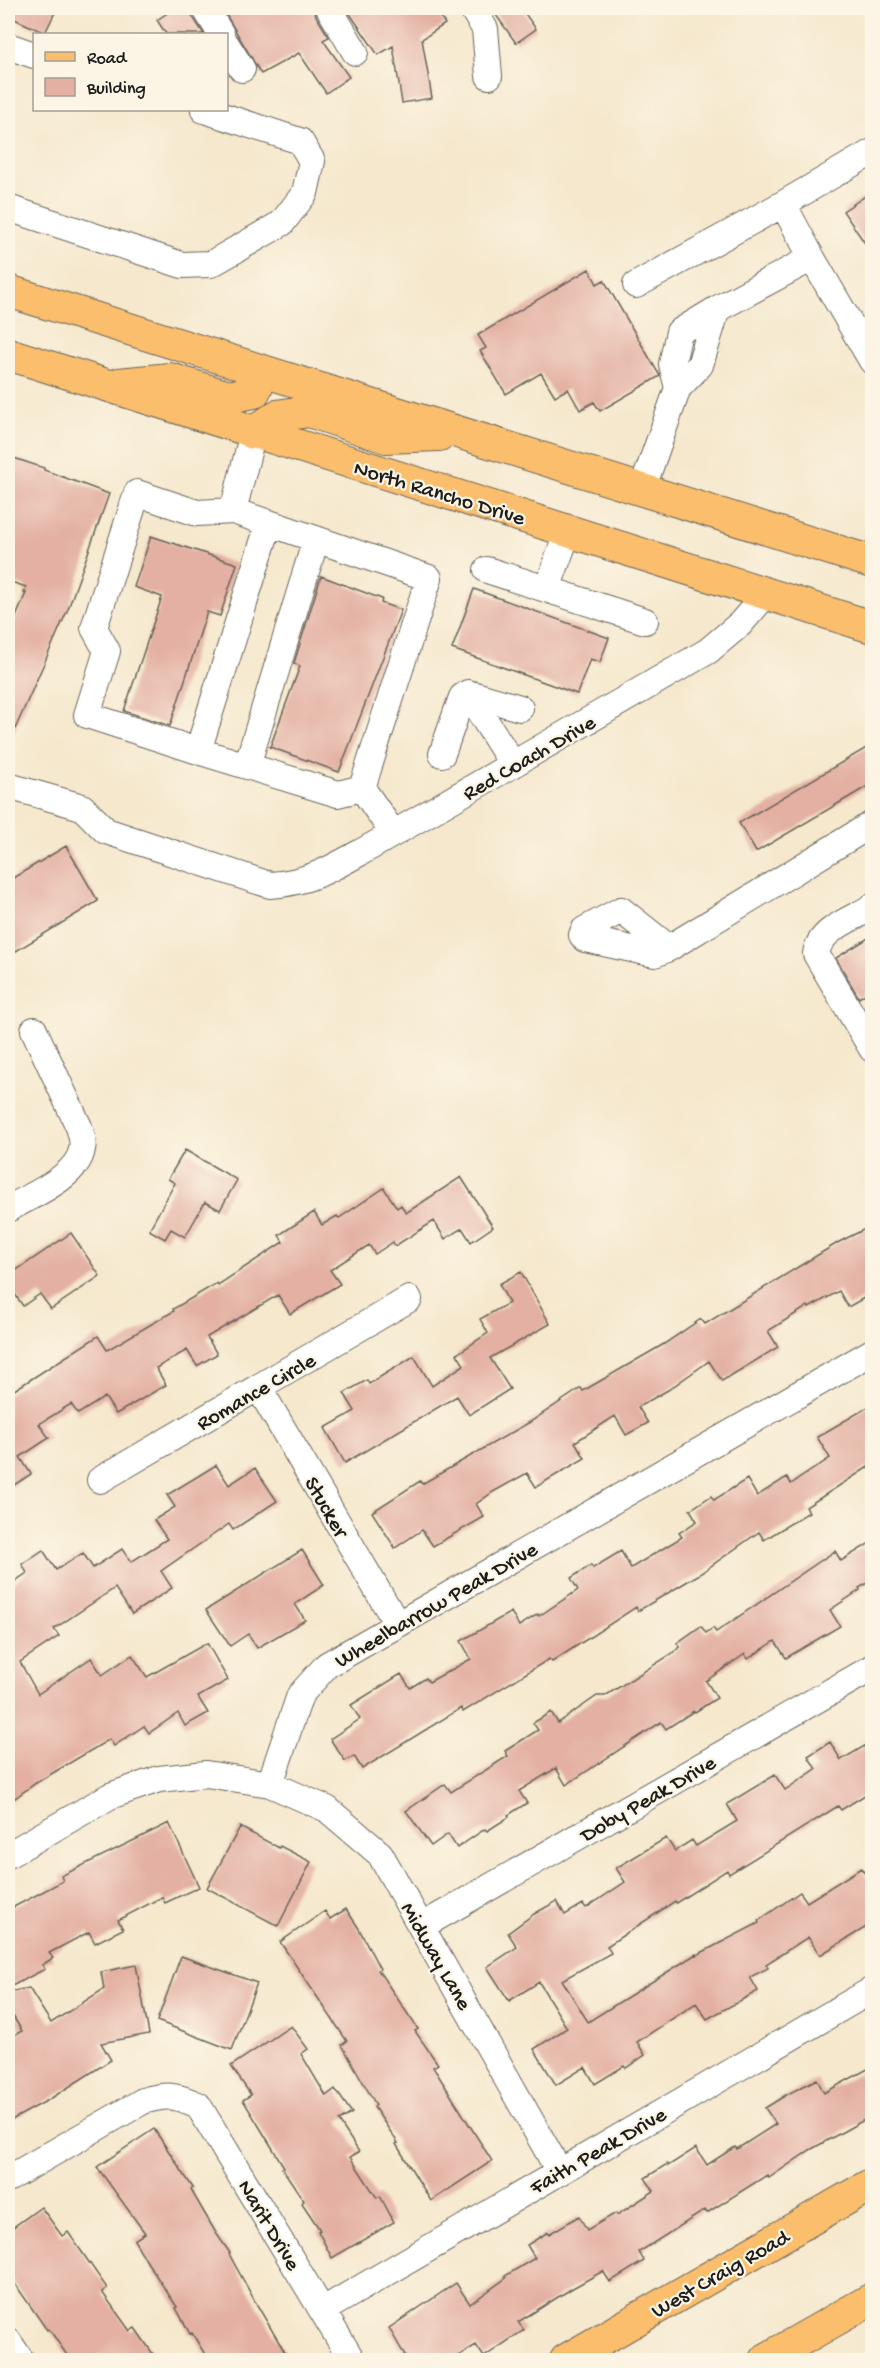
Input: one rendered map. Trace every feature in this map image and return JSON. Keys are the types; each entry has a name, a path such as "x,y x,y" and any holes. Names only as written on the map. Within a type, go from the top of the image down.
{"main road":[{"path":"8,291 873,562"},
{"name":"North Rancho Drive","path":"8,354 873,627"},
{"path":"106,385 170,379 229,397 254,392 264,372"},
{"path":"253,432 277,416 309,411 386,437 460,434"},
{"name":"West Craig Road","path":"566,2361 873,2184"},
{"path":"765,2361 873,2298"}],"street":[{"path":"205,8 220,33"},
{"path":"329,8 355,52"},
{"path":"472,8 485,29 489,76"},
{"path":"8,46 33,55"},
{"path":"228,47 242,69"},
{"path":"8,208 182,265 211,264 282,223 305,193 312,161 300,141 207,111"},
{"path":"636,285 873,152"},
{"path":"783,204 873,361"},
{"path":"642,490 678,388 700,365 717,309 812,258"},
{"path":"232,511 253,432"},
{"path":"137,493 197,513 232,511 429,578 362,788 338,794 87,715 107,651 94,628 137,493"},
{"path":"198,750 269,523"},
{"path":"547,589 568,531"},
{"path":"247,766 316,539"},
{"path":"487,570 645,621"},
{"name":"Red Coach Drive","path":"8,786 82,807 106,831 270,885 298,882 319,875 708,651 740,624 767,593"},
{"path":"468,693 513,765"},
{"path":"442,754 462,697 468,693 520,708"},
{"path":"362,788 393,833"},
{"path":"669,948 873,824"},
{"path":"873,908 825,935 817,944 816,954 873,1049"},
{"path":"8,1209 68,1173 79,1160 82,1149 79,1127 34,1030"},
{"name":"Romance Circle","path":"100,1480 409,1299"},
{"name":"Wheelbarrow Peak Drive","path":"270,1784 300,1695 327,1665 873,1352"},
{"name":"Stucker","path":"259,1388 397,1624"},
{"name":"Doby Peak Drive","path":"422,1926 873,1668"},
{"path":"8,1855 110,1796 159,1779 206,1774 270,1784"},
{"name":"Midway Lane","path":"270,1784 327,1809 380,1854 559,2171"},
{"name":"Faith Peak Drive","path":"323,2310 873,1990"},
{"name":"Narit Drive","path":"8,2179 143,2102 163,2095 182,2098 198,2105 352,2361"},
{"path":"8,2341 21,2361"}],"building":[{"path":"8,8 57,8 45,33 8,16"},
{"path":"175,8 190,8 192,16 203,33 165,33 157,20"},
{"path":"222,8 314,8 316,16 329,37 323,40 349,77 326,93 299,53 261,74"},
{"path":"346,8 435,8 445,24 422,39 432,98 402,103 393,46 378,55"},
{"path":"491,8 521,8 536,29 516,43"},
{"path":"873,191 873,255 843,211"},
{"path":"589,269 597,284 604,280 660,376 600,411 594,402 580,410 568,389 555,396 541,373 506,394 480,351 486,348 478,335"},
{"path":"8,456 109,494 68,609 8,745 8,636 26,593 24,593 26,587 8,581"},
{"path":"151,536 237,564 220,616 207,612 170,726 124,711 162,597 134,587"},
{"path":"321,576 382,599 381,603 401,610 339,772 270,747 300,666 294,663"},
{"path":"474,589 609,638 600,662 590,659 577,694 452,649"},
{"path":"873,744 873,783 756,852 739,823"},
{"path":"66,846 98,901 8,956 8,881"},
{"path":"873,935 873,989 859,998 836,958"},
{"path":"185,1150 237,1180 220,1210 205,1202 185,1237 171,1229 165,1239 149,1230 175,1183 168,1179"},
{"path":"461,1177 493,1227 471,1242 462,1228 445,1239 434,1221 395,1246 393,1242 375,1254 369,1245 330,1270 340,1284 290,1314 278,1295 207,1337 217,1354 197,1366 187,1350 156,1368 166,1385 116,1414 105,1397 78,1414 71,1404 39,1424 49,1438 20,1457 31,1474 8,1489 8,1394 98,1336 107,1350 217,1283 218,1285 283,1242 279,1235 314,1212 322,1225 337,1216 339,1218 384,1188 397,1208 401,1205 406,1213"},
{"path":"873,1225 873,1293 848,1307 839,1291 809,1308 808,1306 768,1331 778,1347 722,1381 709,1361 668,1390 638,1407 648,1423 626,1435 615,1416 575,1442 585,1458 536,1487 527,1473 493,1492 476,1504 484,1517 433,1546 422,1530 395,1548 372,1512 420,1481 422,1484 530,1422 581,1388 583,1391 664,1344 701,1319 705,1324 839,1242"},
{"path":"71,1233 100,1276 51,1309 40,1294 23,1306 8,1284 8,1276"},
{"path":"521,1272 550,1324 490,1358 510,1389 469,1415 457,1396 345,1463 325,1428 355,1411 344,1393 367,1380 369,1384 414,1356 432,1386 464,1365 457,1354 488,1333 480,1319 509,1303 499,1284"},
{"path":"873,1404 873,1464 806,1507 809,1512 764,1540 759,1532 698,1575 638,1611 636,1607 552,1662 549,1659 463,1712 461,1708 362,1769 354,1756 345,1761 330,1739 360,1719 351,1705 401,1674 410,1688 426,1678 429,1682 471,1659 461,1641 511,1612 519,1626 538,1614 539,1616 578,1590 571,1578 591,1565 593,1568 621,1551 631,1568 682,1537 679,1533 697,1521 690,1510 711,1496 714,1500 747,1479 757,1496 787,1477 791,1484 830,1458 817,1437"},
{"path":"216,1465 229,1485 255,1468 277,1501 233,1530 229,1524 161,1571 172,1588 132,1614 115,1588 54,1629 59,1636 20,1662 38,1694 91,1658 102,1675 132,1655 147,1677 207,1643 228,1680 198,1697 208,1713 185,1726 178,1713 149,1733 144,1726 114,1746 110,1739 36,1783 8,1803 8,1586 27,1573 22,1564 43,1550 56,1570 83,1553 93,1568 122,1549 131,1562 167,1539 154,1520 175,1507 167,1495"},
{"path":"873,1541 873,1580 830,1610 840,1626 786,1658 775,1641 748,1659 745,1654 706,1681 717,1698 666,1729 661,1722 566,1785 556,1768 519,1791 527,1803 508,1815 509,1817 487,1831 485,1829 457,1848 448,1834 431,1846 406,1811 445,1784 451,1792 508,1756 505,1751 538,1730 533,1723 551,1712 558,1723 597,1696 605,1696 670,1655 680,1647 677,1643 701,1626 706,1633 713,1628 716,1632 835,1551 841,1561"},
{"path":"302,1550 324,1585 295,1604 305,1620 257,1648 248,1634 230,1646 206,1610"},
{"path":"873,1741 873,1790 841,1810 838,1806 729,1874 727,1870 676,1903 675,1901 607,1946 611,1953 562,1980 588,2022 696,1954 759,1923 758,1921 800,1892 807,1902 861,1868 873,1885 873,1923 820,1955 808,1937 766,1964 768,1968 750,1977 758,1991 707,2019 696,2003 637,2042 645,2055 595,2084 585,2067 556,2085 534,2049 567,2028 539,1982 509,2001 487,1967 517,1947 508,1933 557,1901 565,1915 583,1904 586,1908 625,1882 616,1868 666,1838 675,1851 692,1840 696,1846 737,1821 727,1804 775,1775 785,1790 816,1769 808,1756 830,1742 841,1760"},
{"path":"169,1823 199,1887 165,1903 162,1897 118,1920 123,1929 95,1943 89,1932 49,1953 53,1958 42,1965 45,1969 8,1988 8,1910 63,1881 61,1876"},
{"path":"240,1827 311,1862 278,1926 207,1888"},
{"path":"346,1909 358,1927 380,1969 378,1970 418,2029 415,2031 438,2064 433,2067 492,2161 431,2201 396,2144 398,2143 374,2107 376,2105 342,2045 347,2041 280,1942 325,1911 330,1919"},
{"path":"181,1956 257,1983 232,2050 157,2021"},
{"path":"136,1965 149,2034 101,2043 111,2060 50,2099 8,2122 8,2038 22,2031 8,2008 8,1992 29,1988 51,2023 104,1989 101,1972"},
{"path":"291,2026 308,2049 301,2054 326,2096 335,2089 352,2113 339,2121 359,2152 350,2157 377,2198 380,2196 394,2222 332,2258 318,2231 320,2230 302,2203 304,2201 243,2100 251,2095 231,2066"},
{"path":"873,2066 873,2115 810,2150 769,2178 767,2175 707,2213 705,2210 639,2252 644,2261 610,2282 603,2271 571,2289 518,2322 524,2330 484,2357 476,2345 450,2361 408,2361 389,2328 456,2283 470,2304 506,2278 505,2276 535,2258 527,2245 548,2232 549,2234 579,2216 587,2230 616,2213 617,2215 654,2191 645,2178 667,2164 668,2166 696,2148 707,2165 776,2124 765,2108 786,2095 817,2079 824,2093"},
{"path":"154,2129 193,2188 191,2190 230,2253 290,2361 209,2361 192,2333 190,2334 177,2307 134,2240 145,2233 97,2167"},
{"path":"41,2207 62,2236 68,2232 107,2288 102,2292 130,2331 135,2328 158,2361 71,2361 49,2329 47,2330 8,2274 8,2231"}]}
